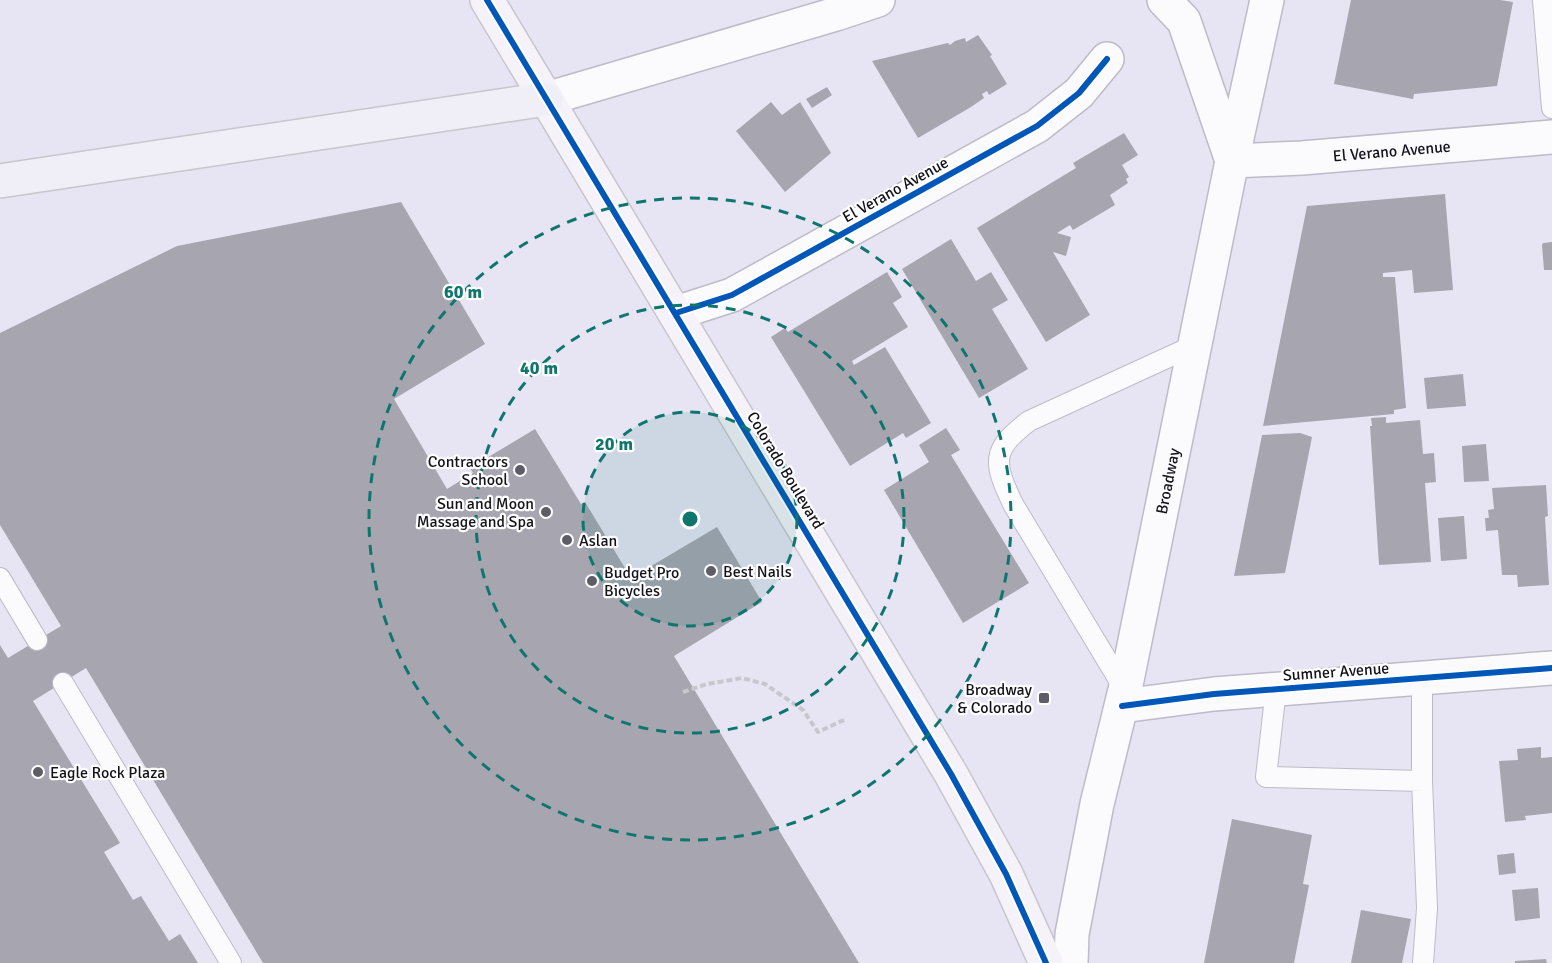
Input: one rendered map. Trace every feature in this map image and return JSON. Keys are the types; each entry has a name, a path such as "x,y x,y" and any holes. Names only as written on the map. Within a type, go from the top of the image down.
{"highway":[{"path":"0,181 546,99"}],"main road":[{"name":"Colorado Boulevard","path":"487,0 951,774 1006,874 1046,963"},
{"path":"546,99 825,18 878,0"},
{"path":"1164,0 1184,21 1232,161"},
{"name":"Broadway","path":"1071,963 1072,934 1097,804 1124,698 1232,161 1267,0"},
{"name":"El Verano Avenue","path":"676,313 732,295 1037,126 1079,93 1107,59"},
{"name":"El Verano Avenue","path":"1232,161 1314,157 1552,137"},
{"name":"Sumner Avenue","path":"1124,698 1214,694 1552,668"}],"lane":[{"path":"1543,0 1552,108"},
{"path":"1124,698 1013,504 1002,481 998,458 1008,437 1029,421 1195,345"},
{"path":"0,578 37,640"},
{"path":"1422,678 1422,781 1427,908 1423,963"},
{"path":"63,683 231,963"},
{"path":"1276,689 1266,777 1422,781"}],"path":[{"path":"683,692 707,684 742,678 765,684 803,710 818,732 846,719"}],"building":[{"path":"1351,0 1500,0 1513,2 1497,86 1414,94 1413,99 1334,84"},
{"path":"978,35 992,55 990,56 1007,84 989,95 987,91 982,94 984,98 971,107 918,138 872,61 948,43 950,45 965,38 966,42"},
{"path":"827,87 832,95 812,108 806,99"},
{"path":"771,102 782,115 800,102 831,153 785,192 736,131"},
{"path":"1124,133 1138,155 1122,165 1129,177 1126,179 1128,183 1110,195 1115,205 1073,230 1070,225 1057,233 1071,237 1066,256 1053,252 1090,315 1046,342 977,228 1076,168 1073,163"},
{"path":"1445,194 1453,290 1414,293 1412,270 1383,273 1383,277 1395,277 1406,408 1394,410 1394,414 1263,426 1307,206"},
{"path":"401,202 485,344 394,399 447,489 473,473 470,468 535,429 581,504 585,502 631,578 717,527 762,602 674,656 859,963 263,963 86,668 33,701 120,843 104,852 133,900 141,896 169,941 180,934 198,963 0,963 0,645 8,658 61,626 0,525 0,333 177,246"},
{"path":"951,239 976,281 991,272 1008,300 992,309 1028,369 979,398 902,269"},
{"path":"1552,242 1552,270 1544,270 1542,245"},
{"path":"887,272 902,297 893,303 908,327 852,361 854,365 885,347 931,423 906,438 903,433 850,466 771,337 785,328 788,332"},
{"path":"1463,374 1466,406 1427,409 1424,378"},
{"path":"1386,417 1386,423 1420,420 1423,454 1434,453 1436,482 1425,483 1431,562 1379,565 1370,426 1372,426 1371,418"},
{"path":"946,428 960,450 951,455 1029,583 963,623 884,490 929,462 919,445"},
{"path":"1300,433 1312,437 1285,573 1234,576 1262,435"},
{"path":"1486,444 1489,481 1464,482 1462,446"},
{"path":"1546,485 1548,516 1545,517 1549,585 1518,587 1517,575 1502,575 1498,530 1486,531 1485,518 1489,518 1488,510 1494,509 1492,488"},
{"path":"1464,516 1467,559 1441,561 1438,518"},
{"path":"1541,747 1541,758 1552,757 1552,813 1525,816 1526,820 1505,822 1499,761 1518,760 1517,749"},
{"path":"1232,819 1312,835 1303,884 1309,885 1294,963 1204,963"},
{"path":"1514,853 1516,873 1499,875 1497,855"},
{"path":"1538,888 1540,918 1515,921 1512,890"},
{"path":"1361,910 1411,919 1402,963 1351,963"},
{"path":"1546,959 1547,963 1515,963 1515,961"}],"cycle path":[{"path":"487,0 951,774 1006,874 1046,963"},
{"path":"676,313 732,295 1037,126 1079,93 1107,59"},
{"path":"1122,706 1214,694 1552,668"}],"place":[{"name":"Contractors School","path":"520,470"},
{"name":"Sun and Moon Massage and Spa","path":"546,512"},
{"name":"Aslan","path":"567,540"},
{"name":"Best Nails","path":"711,571"},
{"name":"Budget Pro Bicycles","path":"592,581"},
{"name":"Broadway & Colorado","path":"1044,698"},
{"name":"Eagle Rock Plaza","path":"38,772"}]}
